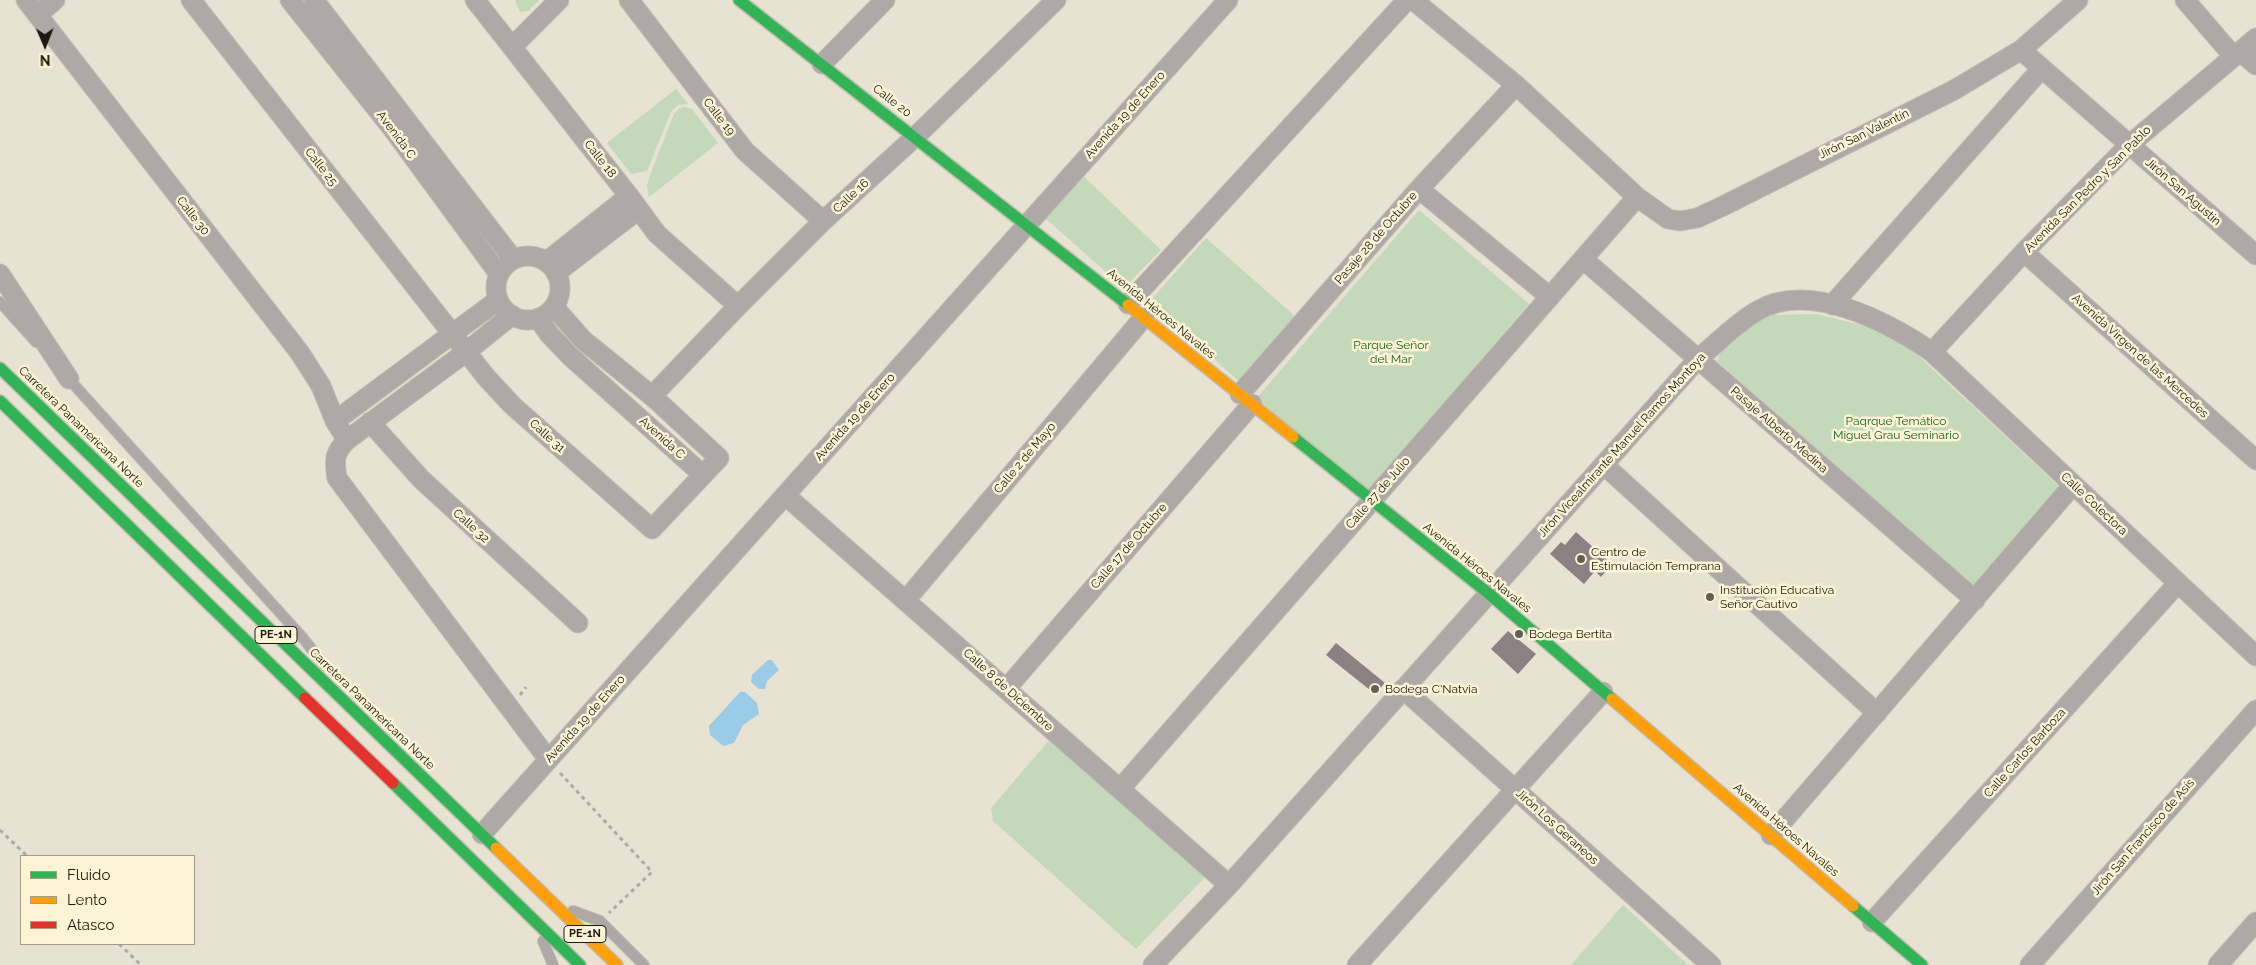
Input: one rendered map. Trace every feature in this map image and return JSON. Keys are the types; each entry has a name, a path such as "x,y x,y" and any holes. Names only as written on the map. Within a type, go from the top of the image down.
{"main road":[{"name":"Calle 20","path":"739,0 1020,219"},
{"name":"Avenida Héroes Navales","path":"1020,219 1488,593 1922,965"},
{"name":"Carretera Panamericana Norte","path":"0,368 617,965"},
{"name":"PE-1N","path":"0,401 580,965"}],"street":[{"path":"32,7 55,0"},
{"name":"Calle 25","path":"191,0 452,334"},
{"name":"Avenida C","path":"290,0 392,128 499,274"},
{"name":"Avenida C","path":"314,0 513,259"},
{"name":"Calle 18","path":"475,0 663,241 738,306"},
{"path":"512,47 559,0"},
{"name":"Calle 19","path":"629,0 745,150 824,221"},
{"path":"822,64 885,0"},
{"name":"Calle 16","path":"652,396 738,306 824,221 916,137 1056,0"},
{"name":"Avenida 19 de Enero","path":"482,834 785,495 1020,219 1228,0"},
{"path":"1128,304 1407,0"},
{"name":"Jirón San Valentín","path":"1413,0 1516,85 1637,198 1668,218 1680,221 1697,218 1954,90 2021,50 2078,0"},
{"path":"2185,0 2237,54 2256,65"},
{"name":"Calle 30","path":"32,7 300,353 321,386 335,421 347,440"},
{"name":"Avenida San Pedro y San Pablo","path":"1932,352 2024,252 2129,146 2256,38"},
{"name":"Jirón San Agustin","path":"2021,50 2256,255"},
{"path":"1832,305 2042,68"},
{"name":"Pasaje 28 de Octubre","path":"1246,399 1419,189 1516,85"},
{"path":"1419,189 1550,297"},
{"name":"Calle 27 de Julio","path":"1120,789 1637,198"},
{"path":"551,267 634,203"},
{"name":"Avenida Virgen de las Mercedes","path":"2024,252 2256,460"},
{"path":"530,256 551,267 560,290 554,307 538,318 520,319 506,311 498,300 496,291 499,274 513,259 530,256"},
{"name":"Pasaje Alberto Medina","path":"1583,260 1975,600"},
{"path":"0,274 69,379"},
{"path":"335,421 498,300"},
{"name":"Jirón Vicealmirante Manuel Ramos Montoya","path":"1153,965 1229,885 1697,360 1756,311 1769,304 1807,300 1858,311 1906,334 1932,352"},
{"name":"Avenida C","path":"538,318 549,334 572,357 702,474 719,458 652,396 583,340 554,307"},
{"path":"512,315 466,352 347,440 338,449 335,464 337,478 548,759"},
{"name":"Calle 2 de Mayo","path":"906,600 1144,317"},
{"name":"Calle 31","path":"452,334 512,405 652,529 702,474"},
{"name":"Calle Colectora","path":"1932,352 2256,656"},
{"name":"Calle 17 de Octubre","path":"1006,688 1246,399"},
{"name":"Calle 32","path":"370,422 421,479 578,623"},
{"path":"1604,465 1877,713"},
{"path":"1771,835 2074,485"},
{"name":"Calle 8 de Diciembre","path":"785,495 1229,885"},
{"name":"Calle Carlos Barboza","path":"1872,922 2178,583"},
{"name":"Jirón Los Geraneos","path":"1403,689 1711,965"},
{"path":"1357,965 1603,692"},
{"name":"Jirón San Francisco de Asís","path":"2030,965 2256,710"},
{"path":"2218,965 2256,922"}],"lane":[{"path":"0,302 302,637 380,736"},
{"path":"0,412 45,444"},
{"path":"552,902 600,921 644,965"},
{"path":"535,922 553,965"}],"path":[{"path":"548,759 652,872 610,912"},
{"path":"0,830 27,855"},
{"path":"120,945 141,965"}],"green space":[{"path":"515,0 539,0 528,11 520,12"},
{"path":"676,89 688,104 678,105 671,112 647,171 631,174 607,143"},
{"path":"684,107 692,109 718,143 649,197 647,186 649,178 674,114"},
{"path":"1075,168 1161,250 1124,288 1045,218"},
{"name":"Parque Señor del Mar","path":"1419,210 1529,304 1365,494 1255,400"},
{"path":"1206,238 1296,317 1239,381 1149,302"},
{"name":"Paqrque Temático Miguel Grau Seminario","path":"1816,314 1870,327 1912,350 2061,488 1973,587 1717,361 1721,351 1756,321 1773,315"},
{"path":"1052,737 1207,875 1136,949 993,821 991,808"},
{"path":"1623,905 1688,965 1571,965"}],"water":[{"path":"768,660 772,660 779,670 767,681 765,689 759,689 751,682 752,675"},
{"path":"740,692 745,692 757,703 759,714 743,725 734,743 723,746 710,735 709,726"}],"building":[{"name":"Centro de Estimulación Temprana","path":"1576,532 1612,564 1601,577 1595,571 1584,584 1550,554 1561,542 1565,545"},
{"path":"1508,631 1536,654 1518,674 1491,649"},
{"path":"1336,643 1385,683 1375,694 1326,655"}],"traffic: fast":[{"path":"739,0 1128,305"},
{"path":"0,368 496,848"},
{"path":"0,401 305,698"},
{"path":"1293,437 1488,593 1612,699"},
{"path":"393,783 580,965"},
{"path":"1853,906 1922,965"}],"traffic: slow":[{"path":"1128,305 1293,437"},
{"path":"1612,699 1853,906"},
{"path":"496,848 617,965"}],"traffic: jam":[{"path":"305,698 393,783"}],"place":[{"name":"Centro de Estimulación Temprana","path":"1581,559"},
{"name":"Institución Educativa Señor Cautivo","path":"1710,597"},
{"name":"Bodega Bertita","path":"1519,634"},
{"name":"Bodega C'Natvia","path":"1375,689"}]}
